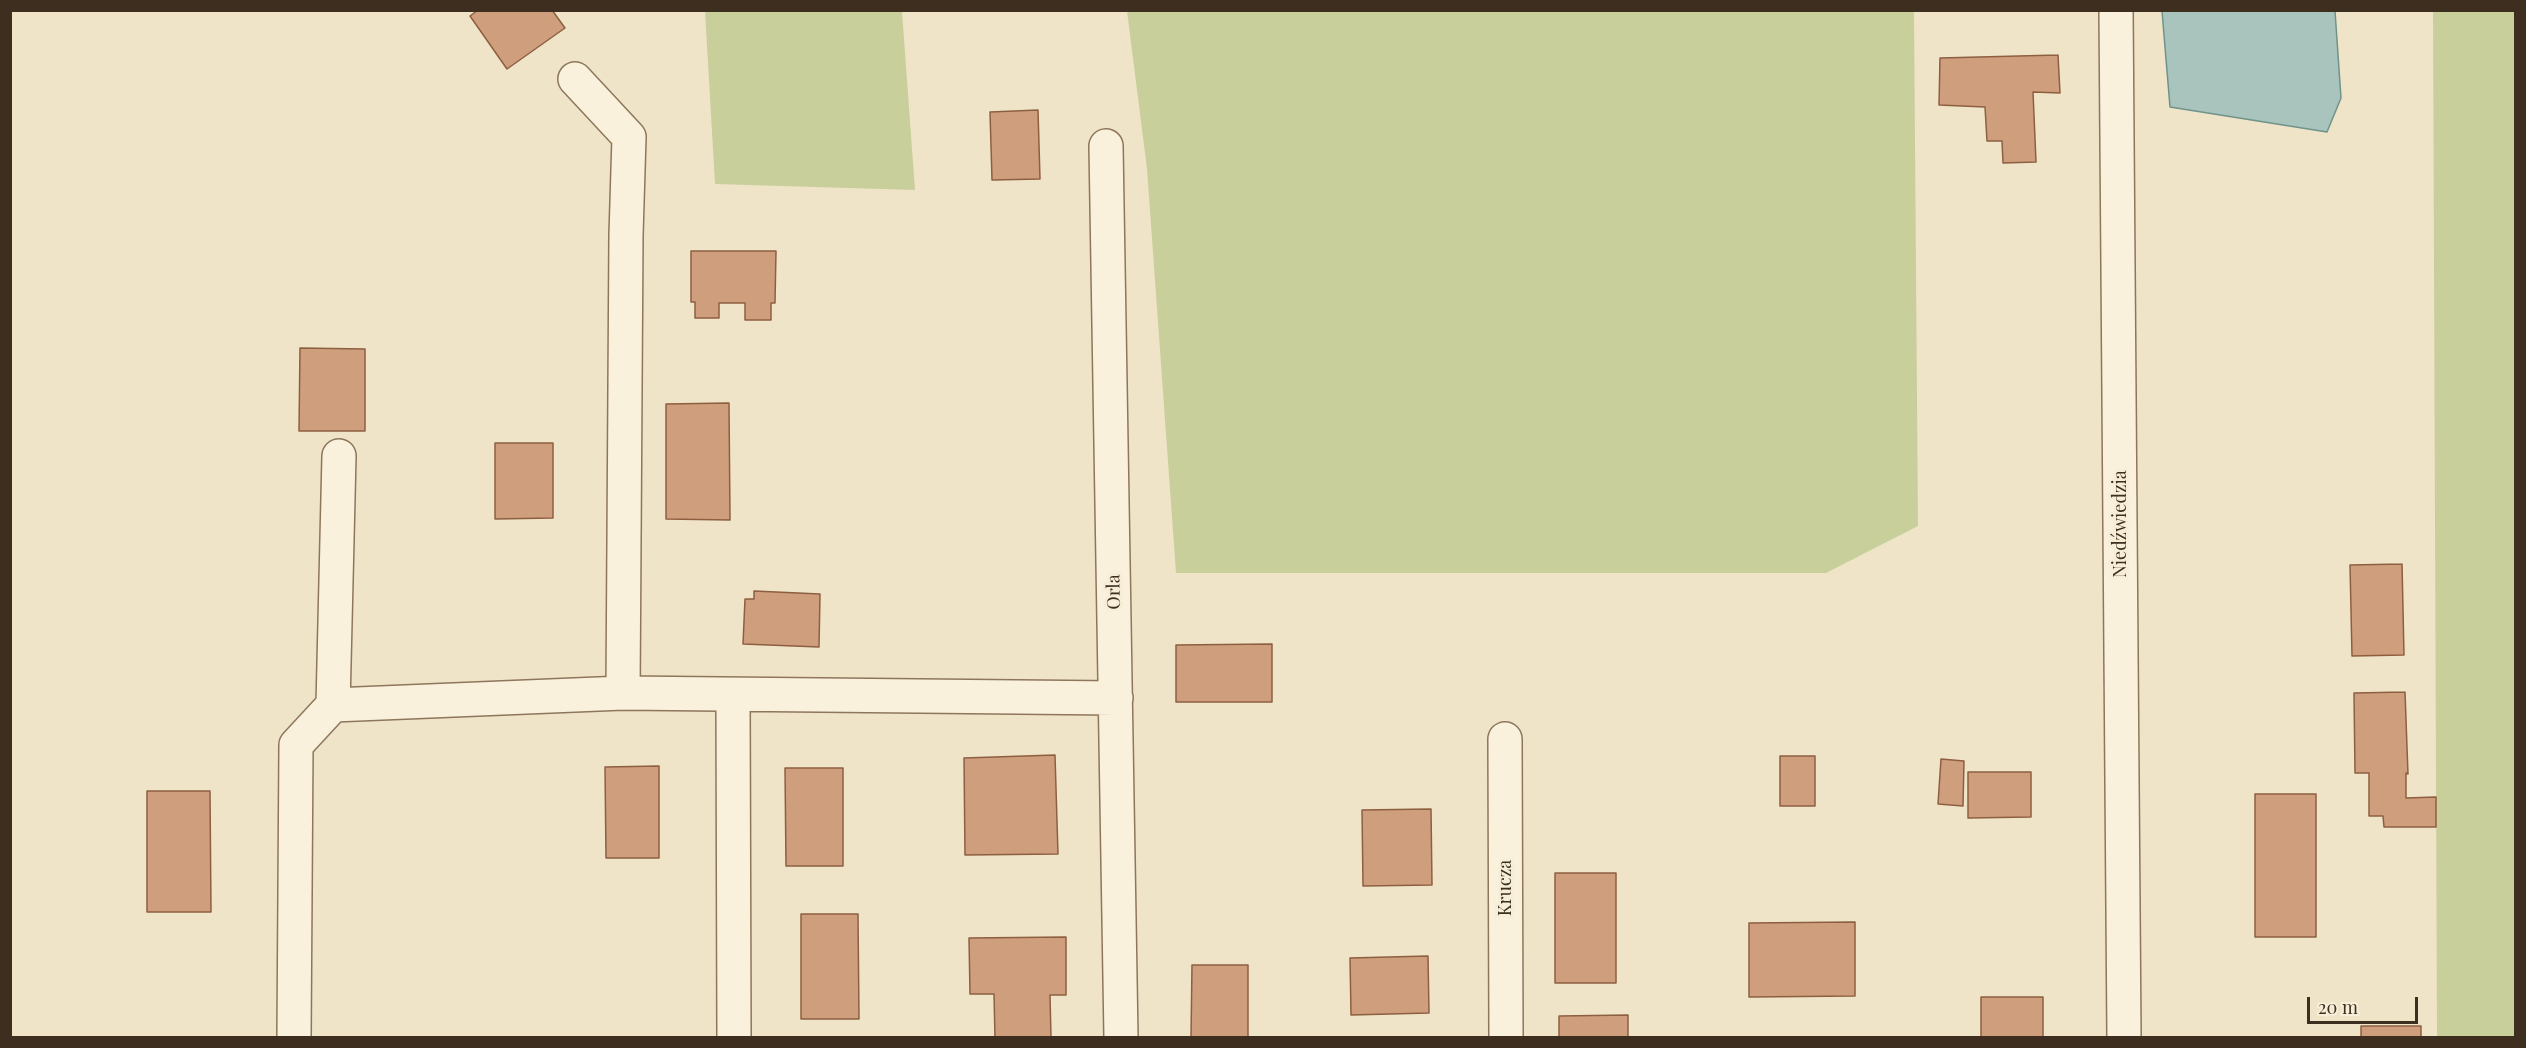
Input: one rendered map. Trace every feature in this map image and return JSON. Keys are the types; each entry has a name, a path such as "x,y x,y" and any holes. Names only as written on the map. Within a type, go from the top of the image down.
{"street":[{"name":"Niedźwiedzia","path":"2116,10 2124,1038"},
{"path":"575,79 629,137 626,235 623,693"},
{"name":"Orla","path":"1106,146 1120,1038"},
{"path":"294,1038 296,744 333,705 339,456"},
{"path":"333,705 623,693 1116,698"},
{"path":"733,695 734,1038"},
{"name":"Krucza","path":"1505,739 1506,1038"}],"green space":[{"path":"705,11 902,11 915,190 715,184"},
{"path":"1127,11 1914,11 1918,526 1826,573 1176,573 1147,169"},
{"path":"2433,11 2515,11 2515,1037 2437,1037"}],"water":[{"path":"2162,11 2335,11 2341,98 2327,132 2170,107"}],"building":[{"path":"478,10 552,10 565,28 507,69 470,16"},
{"path":"2058,55 2060,93 2033,92 2036,162 2003,163 2002,141 1987,141 1985,107 1939,105 1940,58"},
{"path":"1038,110 1040,179 992,180 990,112"},
{"path":"691,251 776,251 775,303 771,303 771,320 745,320 745,303 719,303 719,318 695,318 695,302 691,302"},
{"path":"300,348 365,349 365,431 299,431"},
{"path":"729,403 730,520 666,519 666,404"},
{"path":"495,443 553,443 553,518 495,519"},
{"path":"2402,564 2404,655 2352,656 2350,565"},
{"path":"754,591 820,594 819,647 743,644 745,599 754,599"},
{"path":"1272,644 1272,702 1176,702 1176,645"},
{"path":"2405,692 2408,774 2406,773 2406,798 2436,797 2436,827 2384,827 2383,816 2369,816 2369,773 2355,773 2354,693"},
{"path":"1055,755 1058,854 965,855 964,758"},
{"path":"1780,756 1815,756 1815,806 1780,806"},
{"path":"1941,759 1964,761 1963,806 1938,804"},
{"path":"659,766 659,858 606,858 605,767"},
{"path":"785,768 843,768 843,866 786,866"},
{"path":"1968,772 2031,772 2031,817 1968,818"},
{"path":"147,791 210,791 211,912 147,912"},
{"path":"2255,794 2316,794 2316,937 2255,937"},
{"path":"1431,809 1432,885 1363,886 1362,810"},
{"path":"1555,873 1616,873 1616,983 1555,983"},
{"path":"801,914 858,914 859,1019 801,1019"},
{"path":"1855,922 1855,996 1749,997 1749,923"},
{"path":"1066,937 1066,995 1050,995 1051,1038 995,1038 994,994 970,994 969,938"},
{"path":"1428,956 1429,1013 1351,1015 1350,958"},
{"path":"1192,965 1248,965 1248,1038 1191,1038"},
{"path":"1981,997 2043,997 2043,1038 1981,1038"},
{"path":"1628,1015 1628,1038 1559,1038 1559,1016"},
{"path":"2361,1026 2421,1026 2421,1038 2361,1038"}]}
